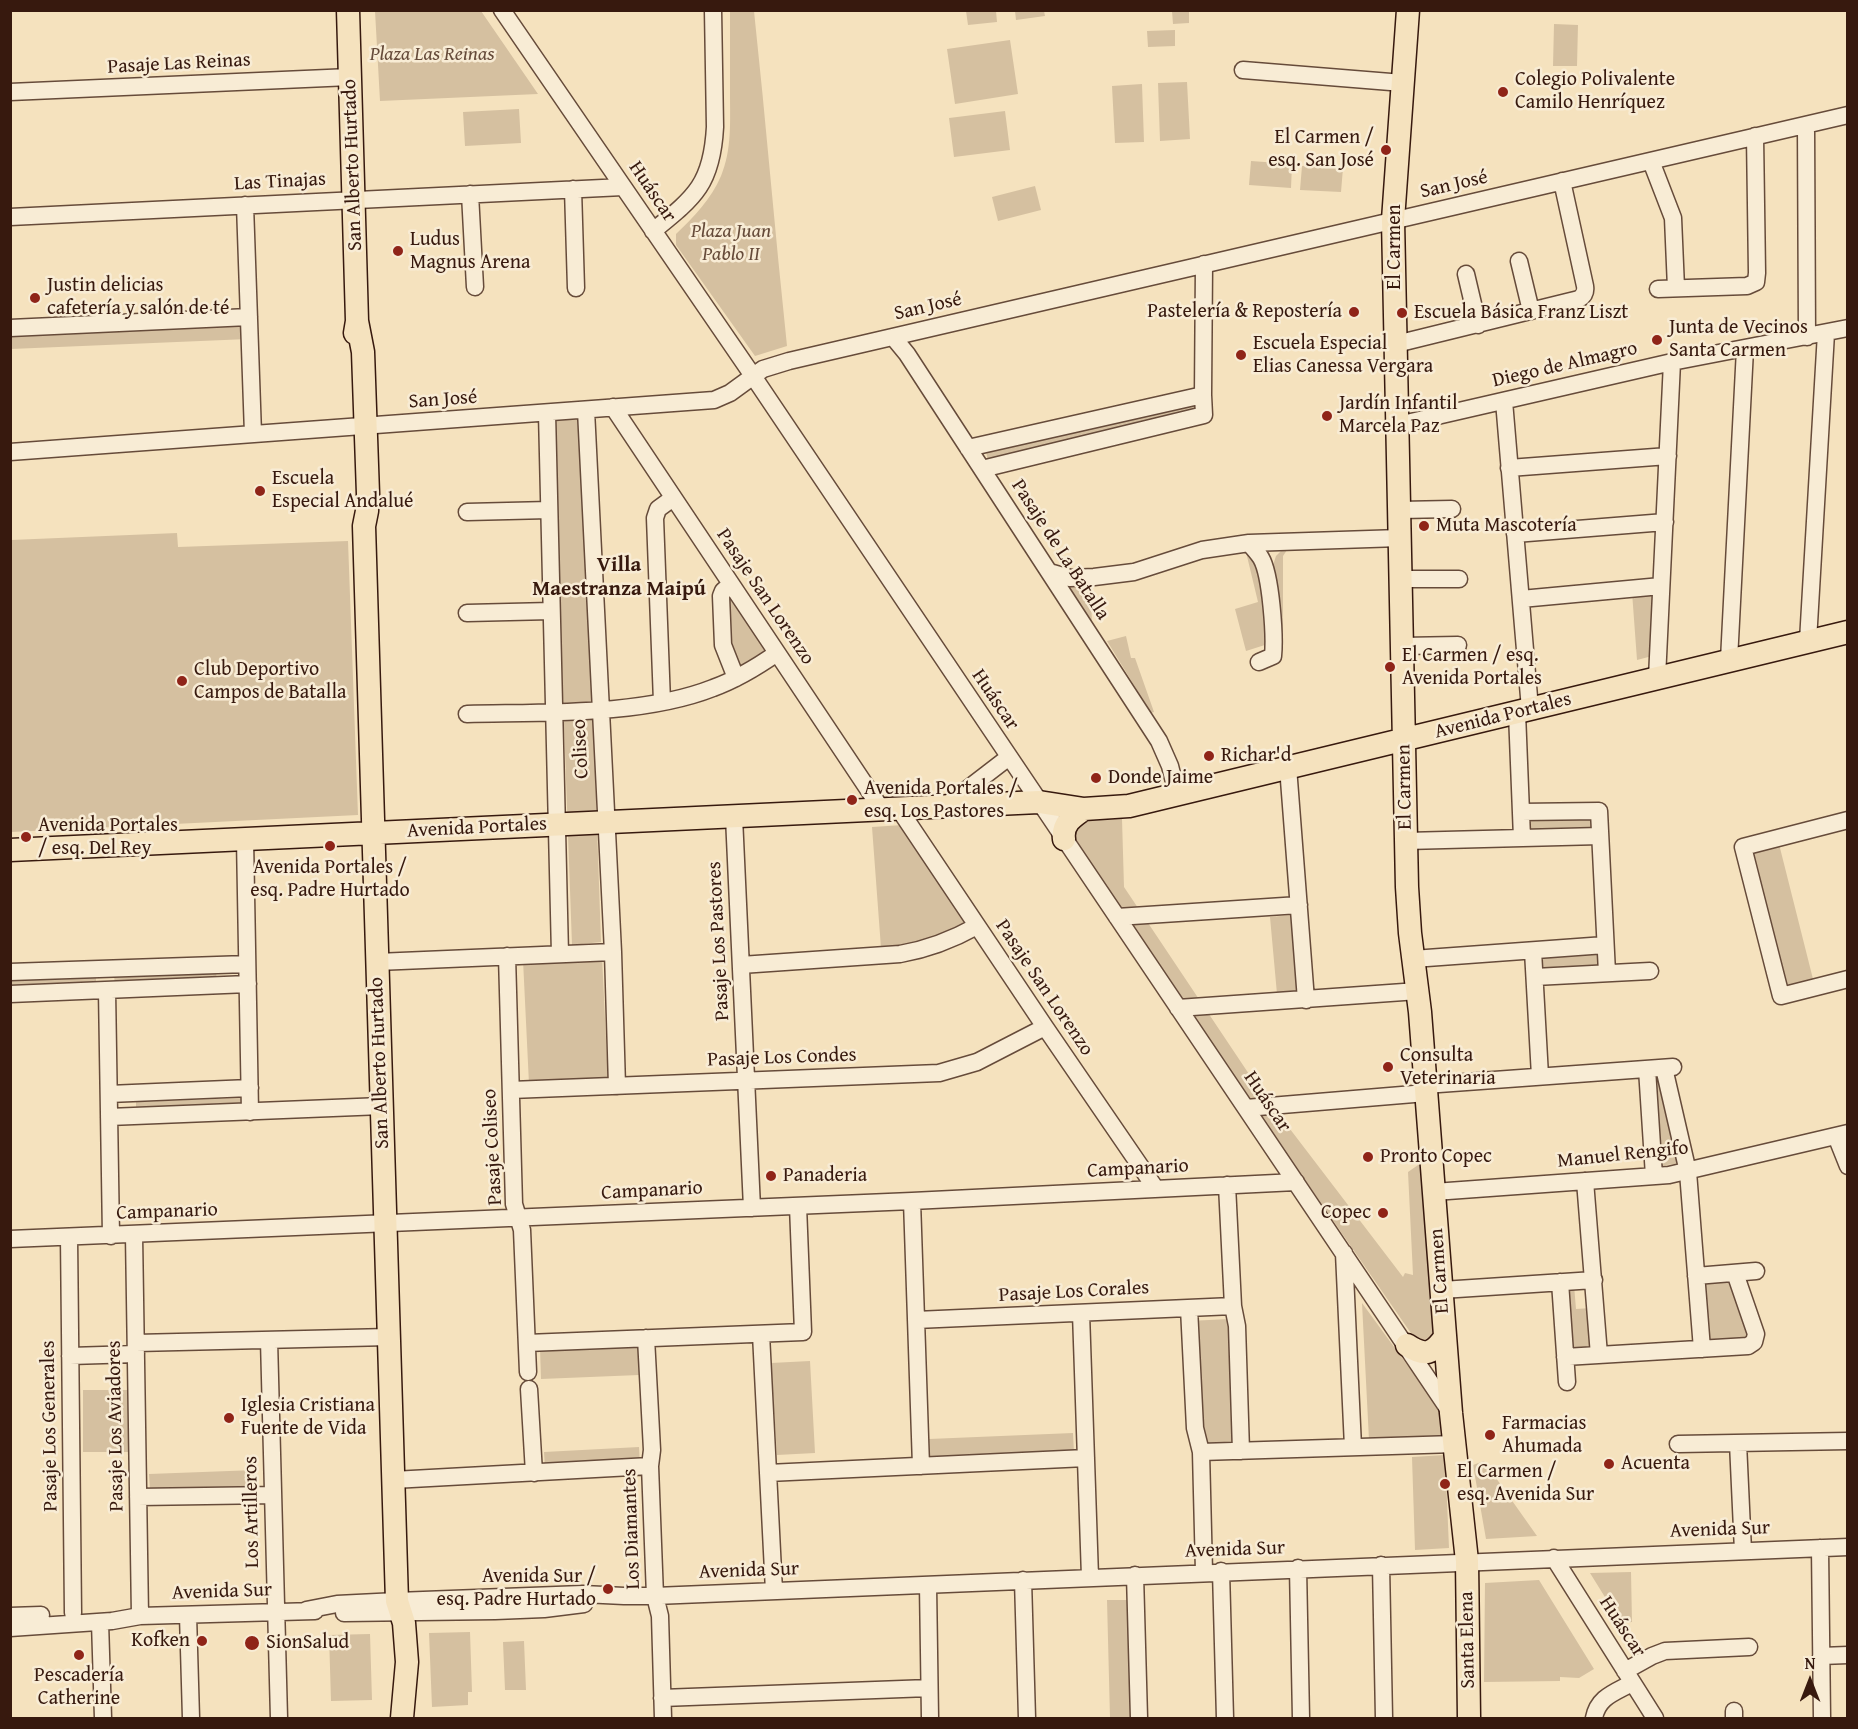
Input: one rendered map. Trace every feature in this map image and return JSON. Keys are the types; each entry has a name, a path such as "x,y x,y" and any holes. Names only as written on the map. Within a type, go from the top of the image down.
{"main road":[{"name":"San Alberto Hurtado","path":"348,10 357,321 363,352 360,427 368,504 364,526 397,1609 392,1631 396,1690 402,1713"},
{"name":"El Carmen","path":"1408,10 1393,220 1408,911 1418,992 1451,1413 1467,1561"},
{"name":"Avenida Portales","path":"10,850 1039,802 1084,809 1130,806 1848,632"},
{"path":"1064,839 1065,826 1072,817 1084,809"},
{"path":"1407,1345 1418,1353 1430,1352 1445,1337"},
{"name":"Santa Elena","path":"1467,1561 1468,1719"}],"street":[{"name":"Huáscar","path":"502,10 753,376 1451,1413"},
{"path":"653,231 686,205 698,192 710,166 715,127 713,10"},
{"path":"1243,70 1403,83"},
{"name":"Pasaje Las Reinas","path":"10,92 350,77"},
{"name":"San José","path":"10,452 714,400 730,393 763,369 781,363 1848,115"},
{"path":"1806,125 1807,337"},
{"path":"1658,289 1748,286 1756,282 1758,273 1755,136"},
{"path":"1651,161 1673,218 1676,288"},
{"path":"1396,344 1579,299 1585,294 1562,182"},
{"name":"Las Tinajas","path":"10,217 623,187"},
{"path":"573,189 576,288"},
{"path":"470,194 475,287"},
{"path":"244,205 252,434"},
{"path":"1519,261 1531,311"},
{"path":"982,469 1204,414 1204,264"},
{"path":"1466,274 1478,325"},
{"path":"10,328 249,317"},
{"name":"Diego de Almagro","path":"1398,425 1672,362 1848,328"},
{"path":"1808,641 1826,333"},
{"name":"Pasaje de La Batalla","path":"893,337 908,354 1163,749 1177,794"},
{"path":"1729,660 1745,349"},
{"path":"1657,678 1672,362"},
{"path":"968,448 1203,395"},
{"path":"1504,401 1521,599 1524,711 1522,838"},
{"name":"Pasaje San Lorenzo","path":"613,408 777,653 977,926 1156,1189"},
{"name":"Coliseo","path":"586,410 613,952 617,1086"},
{"name":"Coliseo","path":"547,413 560,954"},
{"path":"1509,468 1668,456"},
{"path":"662,702 655,519 658,509 673,498"},
{"path":"1400,510 1452,508"},
{"path":"466,512 549,510"},
{"path":"1515,534 1665,522"},
{"path":"1049,572 1070,578 1134,572 1202,550 1249,543 1400,538"},
{"path":"1259,662 1273,656 1274,642 1266,563 1269,554 1283,541"},
{"path":"1249,543 1261,559 1267,575"},
{"path":"1072,608 1084,578"},
{"path":"1401,579 1459,579"},
{"path":"731,584 721,596 722,635 736,678"},
{"path":"1521,599 1662,586"},
{"path":"467,613 551,611"},
{"path":"1402,646 1458,645"},
{"path":"467,714 601,710 662,702 694,695 736,678 777,653"},
{"path":"944,807 1009,758"},
{"path":"1288,767 1306,1000"},
{"path":"1521,812 1599,811 1607,973"},
{"name":"Pasaje Los Pastores","path":"734,817 752,1208"},
{"path":"1848,820 1743,847 1781,996 1848,979"},
{"path":"1407,841 1600,836"},
{"path":"245,839 250,1112"},
{"path":"1117,917 1299,905"},
{"path":"741,965 900,954 944,943 977,926"},
{"path":"1413,959 1605,945"},
{"path":"1533,951 1540,1076"},
{"path":"377,962 613,952"},
{"name":"Pasaje Coliseo","path":"507,956 514,1204 522,1230 528,1372"},
{"path":"10,972 247,964"},
{"path":"1535,977 1650,971"},
{"path":"10,994 248,984"},
{"path":"107,990 111,1236"},
{"path":"1178,1008 1418,992"},
{"name":"Pasaje Los Condes","path":"511,1090 939,1073 976,1062 1045,1027"},
{"path":"1246,1108 1540,1076 1669,1067 1688,1172 1701,1349"},
{"path":"1647,1069 1654,1176"},
{"path":"109,1094 250,1088"},
{"path":"109,1117 382,1106"},
{"path":"1842,1134 1848,1166"},
{"name":"Manuel Rengifo","path":"1434,1192 1688,1172 1842,1134"},
{"path":"1585,1181 1599,1355"},
{"name":"Campanario","path":"10,1239 912,1201 1296,1182"},
{"path":"1227,1185 1233,1306 1237,1326 1241,1451"},
{"path":"912,1201 921,1466"},
{"path":"527,1343 803,1332 798,1206"},
{"name":"Pasaje Los Aviadores","path":"134,1235 140,1616"},
{"name":"Pasaje Los Generales","path":"69,1237 73,1614"},
{"path":"1344,1253 1353,1447"},
{"path":"1696,1276 1756,1271"},
{"path":"1566,1357 1748,1346 1754,1342 1756,1334 1735,1273"},
{"path":"1442,1290 1594,1280"},
{"path":"1560,1282 1567,1382"},
{"name":"Pasaje Los Corales","path":"916,1320 1233,1306"},
{"path":"1189,1308 1195,1428 1201,1452 1225,1719"},
{"path":"1080,1313 1090,1577"},
{"path":"761,1334 774,1591"},
{"path":"70,1356 136,1348 269,1340 389,1337"},
{"name":"Los Diamantes","path":"646,1338 652,1450 650,1466 655,1596 660,1616 663,1719"},
{"name":"Los Artilleros","path":"269,1340 279,1719"},
{"path":"529,1389 534,1473"},
{"path":"1678,1444 1848,1441"},
{"path":"1738,1443 1743,1551"},
{"path":"1201,1452 1455,1444"},
{"path":"768,1473 1086,1458"},
{"path":"393,1480 650,1466"},
{"path":"138,1497 273,1495"},
{"name":"Avenida Sur","path":"10,1628 100,1622 140,1616 306,1610 337,1604 397,1609 583,1594 655,1596 1848,1546"},
{"path":"1820,1548 1822,1719"},
{"name":"Huáscar","path":"1554,1558 1655,1719"},
{"path":"1381,1565 1384,1719"},
{"path":"1298,1568 1301,1719"},
{"path":"1135,1575 1139,1719"},
{"path":"1023,1580 1027,1719"},
{"path":"928,1585 930,1719"},
{"name":"Avenida Sur","path":"10,1616 114,1613 140,1616"},
{"path":"188,1615 191,1719"},
{"path":"100,1622 103,1719"},
{"path":"1594,1719 1597,1707 1603,1700 1652,1656 1665,1651 1749,1647"},
{"path":"1821,1656 1848,1655"},
{"path":"662,1698 929,1688"}],"green space":[{"name":"Plaza Las Reinas","path":"375,11 481,11 538,94 380,101"},
{"name":"Plaza Juan Pablo II","path":"730,11 754,11 787,346 755,356 676,245 676,234 707,200 725,166 730,125"},
{"path":"966,11 996,11 997,22 968,25"},
{"path":"1015,11 1044,11 1045,16 1016,20"},
{"path":"1172,11 1189,11 1189,23 1173,24"},
{"path":"1554,24 1578,25 1577,66 1553,66"},
{"path":"1175,30 1175,46 1148,47 1147,31"},
{"path":"1010,40 1018,94 955,104 947,49"},
{"path":"1187,82 1190,139 1160,141 1158,83"},
{"path":"1142,84 1144,142 1115,143 1112,86"},
{"path":"519,109 521,143 465,146 463,112"},
{"path":"1005,111 1010,150 954,157 949,118"},
{"path":"1251,161 1292,164 1291,188 1249,185"},
{"path":"1302,166 1343,168 1341,192 1300,190"},
{"path":"1035,186 1041,210 998,221 992,197"},
{"path":"247,320 248,339 11,349 10,330"},
{"path":"1196,402 1198,413 988,462 986,451"},
{"path":"583,419 601,942 572,945 553,420"},
{"name":"Club Deportivo Campos de Batalla","path":"177,533 178,547 348,541 358,815 11,832 11,540"},
{"path":"1284,548 1287,550 1283,556 1283,632 1281,632 1273,565 1276,556"},
{"path":"1246,552 1261,571 1268,644 1246,651 1235,609 1258,602"},
{"path":"1055,577 1095,584 1091,590 1092,628"},
{"path":"1657,589 1656,655 1637,660 1632,592"},
{"path":"733,599 766,650 747,664 735,668 721,608"},
{"path":"1126,636 1131,658 1135,658 1154,712 1151,713 1107,641"},
{"path":"1594,815 1594,831 1526,832 1526,816"},
{"path":"1122,819 1124,887 1267,1101 1249,1102 1079,854 1073,836 1078,820"},
{"path":"903,825 967,924 924,941 881,948 872,827"},
{"path":"1779,844 1814,983 1786,990 1751,851"},
{"path":"1292,915 1299,992 1277,994 1270,917"},
{"path":"1602,951 1603,967 1538,971 1537,955"},
{"path":"602,956 608,1081 529,1084 523,960"},
{"path":"216,971 217,983 115,986 114,975"},
{"path":"96,975 96,986 11,989 10,978"},
{"path":"1653,1073 1661,1073 1681,1163 1659,1166"},
{"path":"243,1098 243,1109 136,1113 136,1102"},
{"path":"1277,1112 1403,1277 1405,1273 1413,1275 1408,1172 1421,1163 1437,1334 1426,1339 1415,1339 1260,1115"},
{"path":"1731,1279 1750,1332 1748,1339 1706,1345 1700,1281"},
{"path":"1565,1285 1574,1285 1576,1309 1591,1308 1594,1349 1569,1348"},
{"path":"1362,1303 1443,1414 1444,1437 1369,1440"},
{"path":"1229,1319 1235,1446 1196,1448 1189,1321"},
{"path":"638,1344 639,1375 541,1379 540,1348"},
{"path":"810,1361 815,1453 777,1455 771,1363"},
{"path":"83,1390 128,1390 128,1452 83,1452"},
{"path":"1073,1433 1074,1453 930,1459 929,1439"},
{"path":"639,1447 640,1465 545,1470 544,1452"},
{"path":"1445,1455 1449,1548 1415,1550 1412,1457"},
{"path":"1484,1461 1537,1536 1486,1539 1473,1465"},
{"path":"256,1470 256,1487 150,1491 149,1474"},
{"path":"1631,1572 1632,1622 1621,1623 1590,1573"},
{"path":"1539,1580 1594,1669 1579,1678 1560,1677 1560,1681 1484,1682 1485,1583"},
{"path":"1107,1600 1129,1600 1132,1718 1110,1718"},
{"path":"470,1632 472,1692 468,1692 468,1705 432,1707 429,1633"},
{"path":"370,1634 372,1700 331,1701 329,1635"},
{"path":"524,1641 526,1690 505,1690 503,1642"}],"place":[{"name":"Colegio Polivalente Camilo Henríquez","path":"1503,92"},
{"name":"El Carmen / esq. San José","path":"1386,150"},
{"name":"Ludus Magnus Arena","path":"398,251"},
{"name":"Justin delicias cafetería y salón de té","path":"35,298"},
{"name":"Pastelería & Repostería","path":"1354,312"},
{"name":"Escuela Básica Franz Liszt","path":"1402,313"},
{"name":"Junta de Vecinos Santa Carmen","path":"1657,340"},
{"name":"Escuela Especial Elias Canessa Vergara","path":"1241,355"},
{"name":"Jardín Infantil Marcela Paz","path":"1327,416"},
{"name":"Escuela Especial Andalué","path":"260,491"},
{"name":"Muta Mascotería","path":"1424,526"},
{"name":"El Carmen / esq. Avenida Portales","path":"1390,667"},
{"name":"Club Deportivo Campos de Batalla","path":"182,681"},
{"name":"Richar'd","path":"1209,756"},
{"name":"Donde Jaime","path":"1096,778"},
{"name":"Avenida Portales / esq. Los Pastores","path":"852,800"},
{"name":"Avenida Portales / esq. Del Rey","path":"26,837"},
{"name":"Avenida Portales / esq. Padre Hurtado","path":"330,846"},
{"name":"Consulta Veterinaria","path":"1388,1067"},
{"name":"Pronto Copec","path":"1368,1157"},
{"name":"Panaderia","path":"771,1176"},
{"name":"Copec","path":"1383,1213"},
{"name":"Iglesia Cristiana Fuente de Vida","path":"229,1418"},
{"name":"Farmacias Ahumada","path":"1490,1435"},
{"name":"Acuenta","path":"1609,1464"},
{"name":"El Carmen / esq. Avenida Sur","path":"1445,1484"},
{"name":"Avenida Sur / esq. Padre Hurtado","path":"608,1589"},
{"name":"Kofken","path":"202,1641"},
{"name":"SionSalud","path":"252,1643"},
{"name":"Pescadería Catherine","path":"79,1655"}],"district":[{"name":"Villa Maestranza Maipú","path":"619,578"}]}
